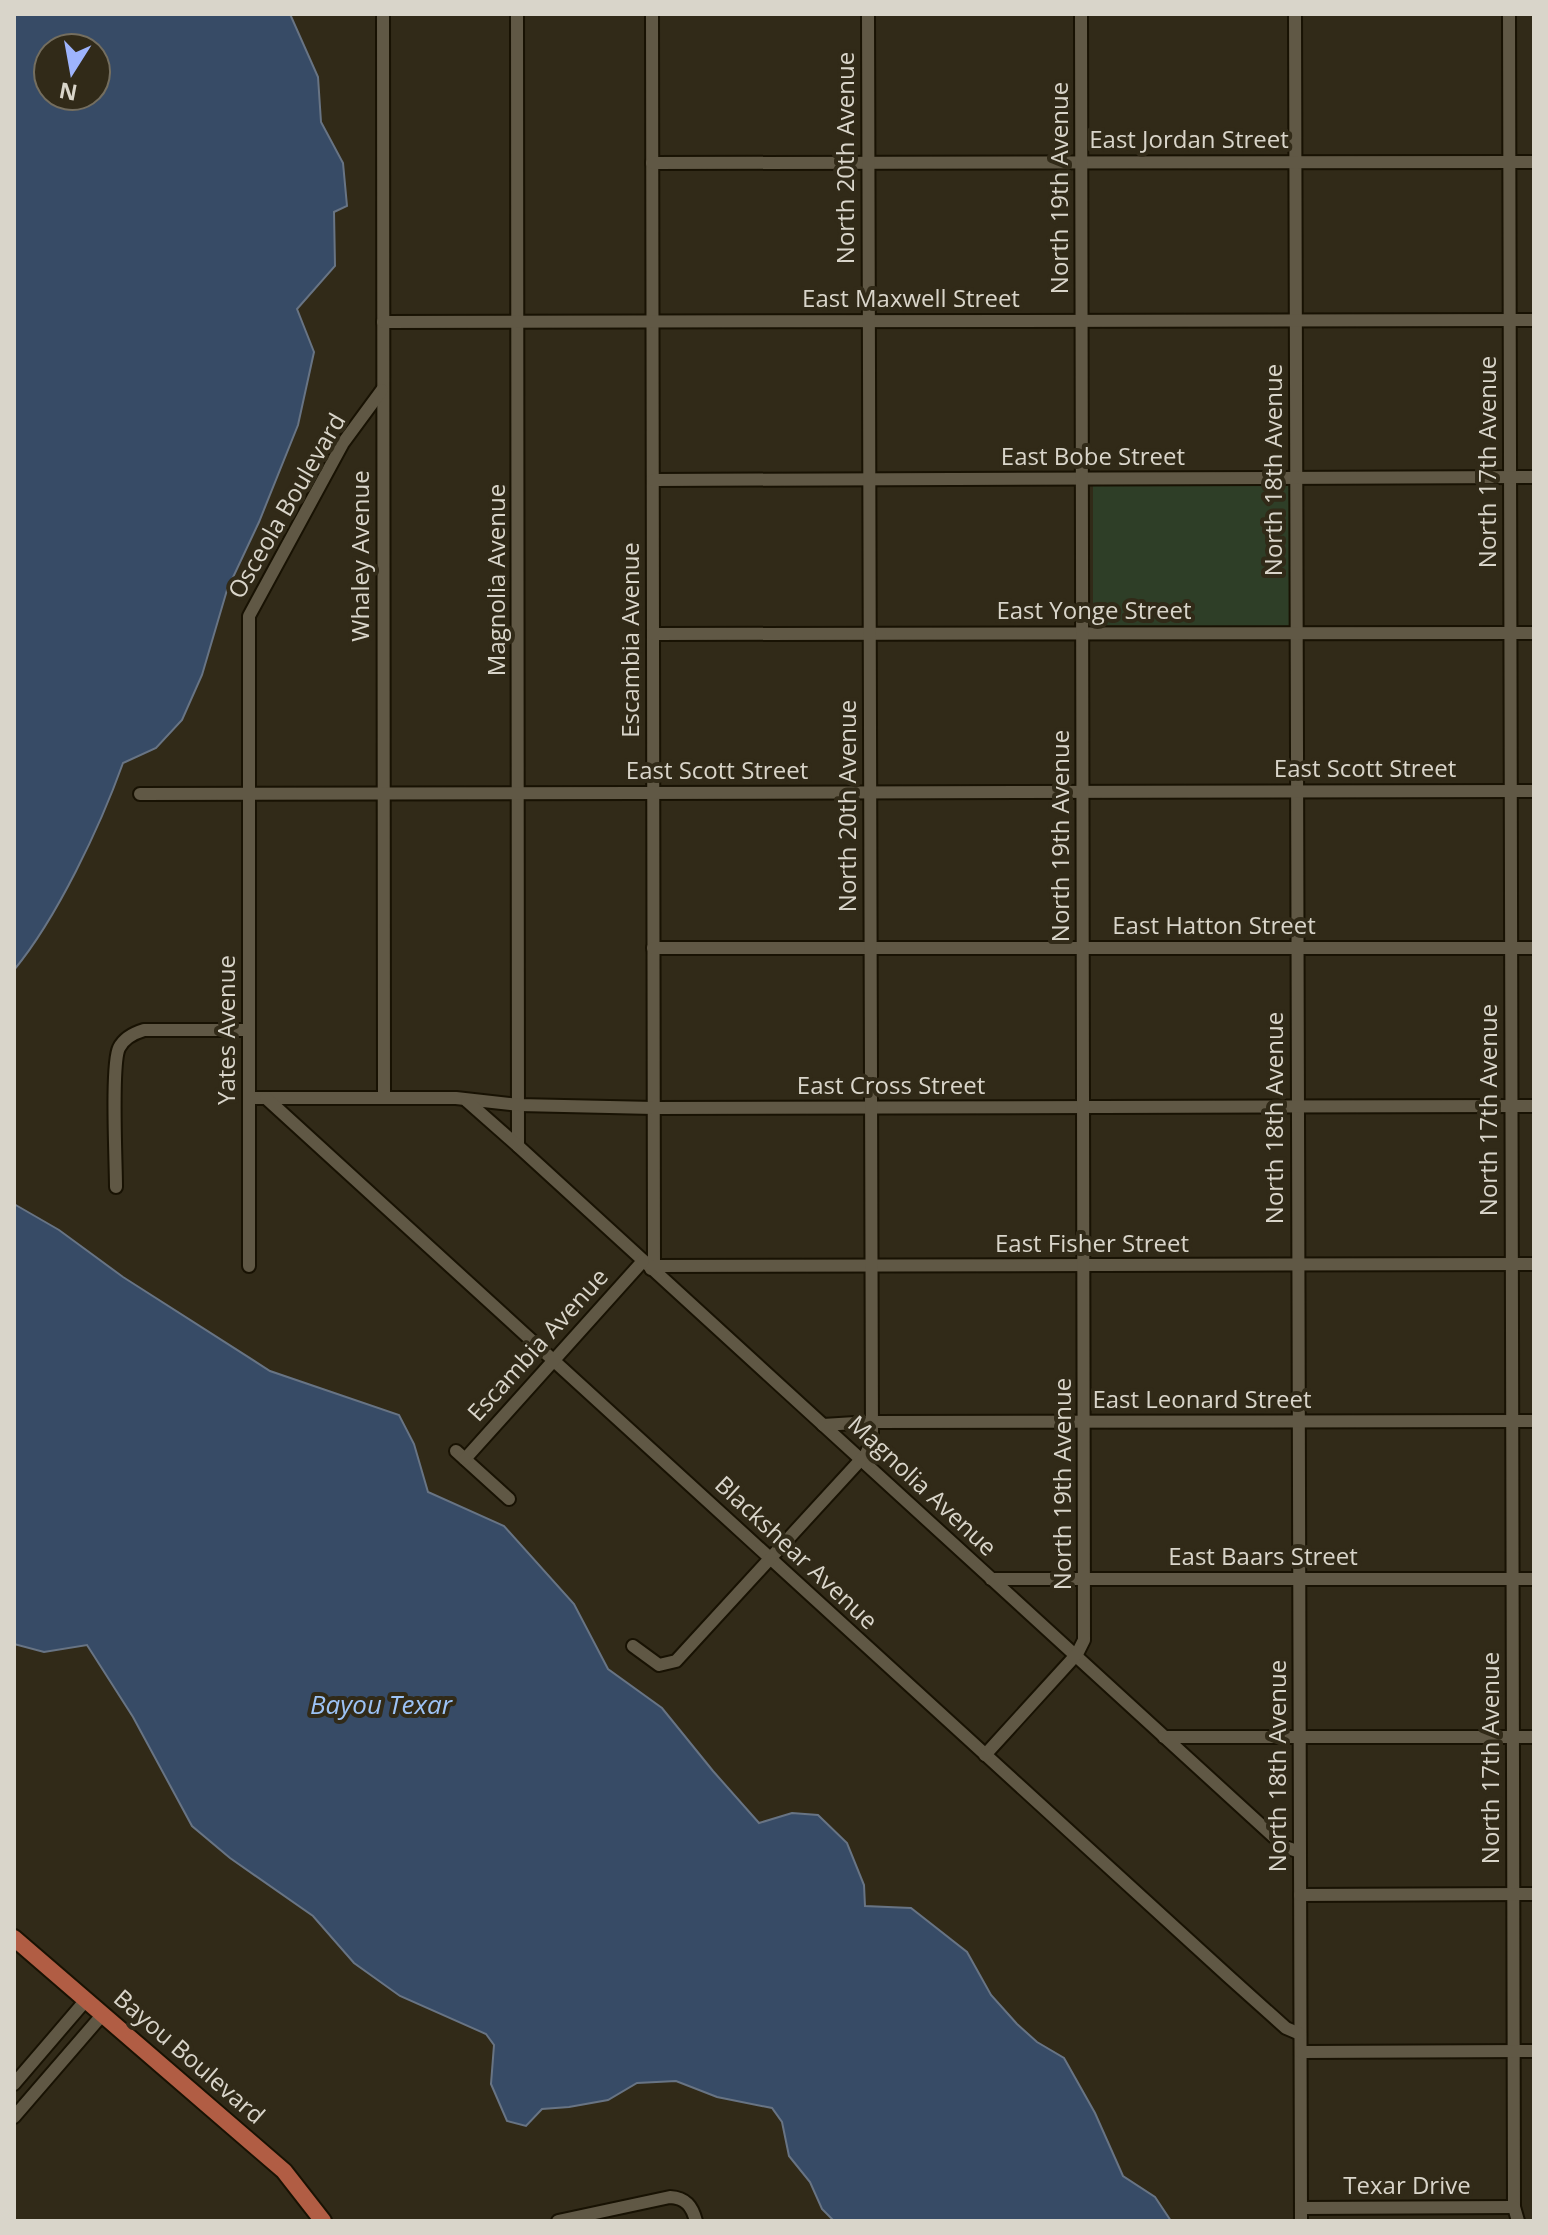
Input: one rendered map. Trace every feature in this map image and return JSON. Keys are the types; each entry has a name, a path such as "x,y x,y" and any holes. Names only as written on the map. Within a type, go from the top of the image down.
{"main road":[{"name":"Bayou Boulevard","path":"14,1938 284,2171 323,2221"}],"street":[{"name":"Whaley Avenue","path":"383,14 384,1097"},
{"name":"Magnolia Avenue","path":"517,14 518,1146"},
{"name":"Escambia Avenue","path":"509,1499 461,1455 650,1265 654,1108 652,14"},
{"name":"North 20th Avenue","path":"633,1646 659,1665 676,1661 870,1447 868,14"},
{"name":"North 19th Avenue","path":"1075,1656 1084,1640 1085,1580 1081,14"},
{"name":"North 18th Avenue","path":"1295,14 1301,2215"},
{"name":"North 17th Avenue","path":"1509,14 1513,2051 1514,2207 1518,2221"},
{"name":"East Jordan Street","path":"652,163 1534,162"},
{"name":"East Maxwell Street","path":"383,322 1534,320"},
{"name":"Osceola Boulevard","path":"248,794 249,616 343,443 382,390"},
{"name":"East Bobe Street","path":"653,480 1534,477"},
{"name":"East Yonge Street","path":"653,634 1534,633"},
{"name":"East Scott Street","path":"140,794 1534,791"},
{"name":"Yates Avenue","path":"248,794 249,1266"},
{"name":"East Hatton Street","path":"653,948 1534,948"},
{"path":"116,1187 116,1062 124,1041 144,1030 249,1030"},
{"name":"East Cross Street","path":"249,1098 456,1098 519,1105 654,1108 1534,1106"},
{"name":"Blackshear Avenue","path":"266,1098 1286,2028 1300,2034"},
{"name":"Magnolia Avenue","path":"456,1098 472,1103 1285,1847 1300,1852"},
{"name":"East Fisher Street","path":"650,1265 1534,1264"},
{"name":"East Leonard Street","path":"823,1425 871,1422 1534,1421"},
{"name":"East Baars Street","path":"991,1579 1534,1579"},
{"path":"985,1755 1075,1656"},
{"path":"1164,1737 1534,1737"},
{"path":"1300,1895 1534,1894"},
{"path":"14,2084 86,2000"},
{"path":"14,2117 103,2014"},
{"path":"1301,2052 1534,2051"},
{"path":"558,2221 670,2197 688,2203 696,2221"},
{"name":"Texar Drive","path":"1301,2215 1514,2207"}],"green space":[{"path":"1290,485 1292,627 1093,625 1093,486"}],"water":[{"path":"14,14 290,14 318,77 321,122 343,163 347,206 334,212 335,266 297,309 314,352 298,425 259,522 227,590 202,675 182,720 156,748 123,763 76,871 30,949 14,970"},
{"name":"Bayou Texar","path":"14,1204 59,1230 123,1277 270,1371 399,1415 414,1444 428,1492 504,1526 574,1604 608,1669 662,1708 759,1823 792,1813 818,1815 847,1843 864,1885 865,1906 911,1908 967,1952 991,1995 1017,2024 1037,2042 1064,2058 1095,2113 1123,2176 1155,2197 1171,2221 834,2221 822,2209 810,2182 789,2156 782,2122 772,2108 717,2097 676,2081 637,2083 608,2100 542,2109 526,2126 507,2121 491,2084 494,2045 486,2034 400,1996 354,1963 313,1916 230,1858 192,1826 133,1717 87,1645 44,1652 14,1644"}]}
